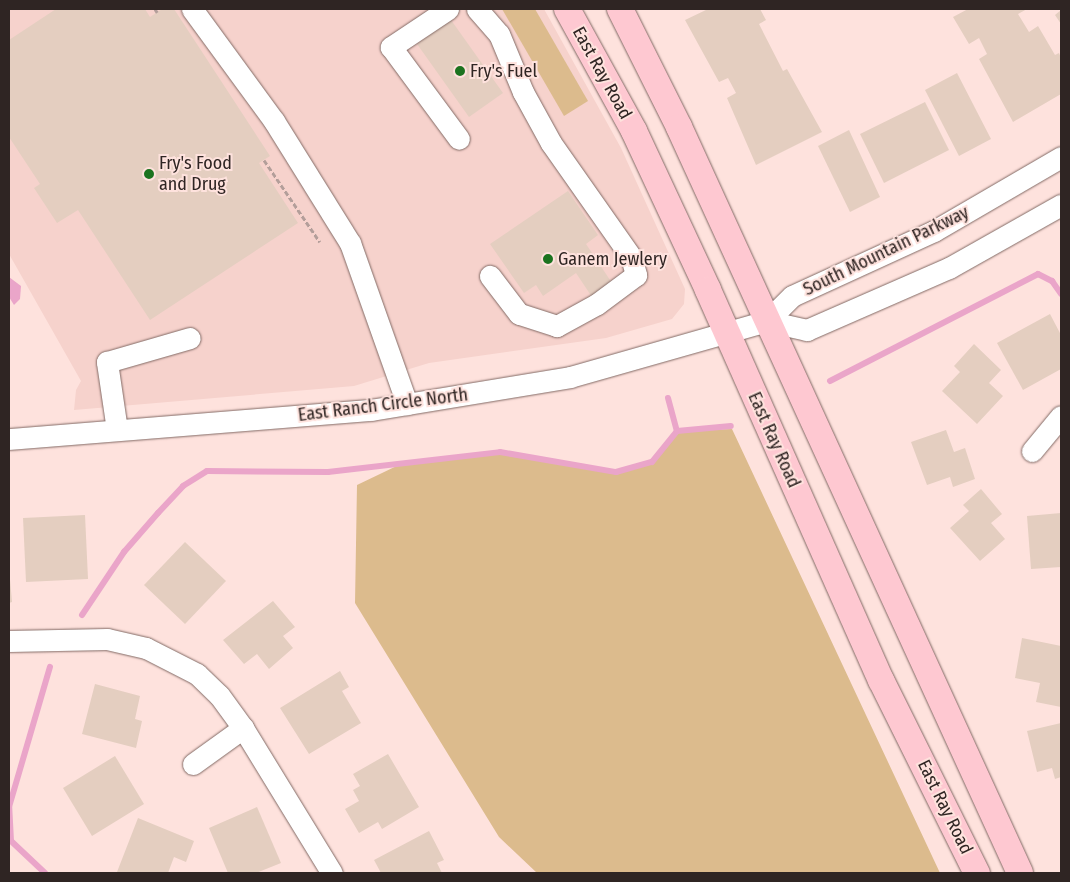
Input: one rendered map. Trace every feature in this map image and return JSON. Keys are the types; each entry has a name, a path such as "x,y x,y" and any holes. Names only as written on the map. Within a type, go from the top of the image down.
{"main road":[{"name":"East Ray Road","path":"567,9 634,131 748,326 1020,873"},
{"name":"East Ray Road","path":"620,9 667,100 748,326 882,680 977,873"}],"street":[{"path":"192,9 274,121 350,243 407,404"},
{"path":"448,9 391,47 459,139"},
{"path":"477,9 498,34 523,92 551,143 631,257 636,275 596,304 557,326 519,314 490,276"},
{"name":"South Mountain Parkway","path":"748,326 792,296 934,232 1061,157"},
{"name":"South Mountain Parkway","path":"748,326 807,330 949,268 1061,205"},
{"name":"East Ranch Circle North","path":"9,439 371,410 570,377 748,326"},
{"path":"117,430 107,362 190,338"},
{"path":"1032,451 1061,416"},
{"path":"9,641 107,640 146,648 197,674 219,695 243,728 332,873"},
{"path":"193,764 243,728"}],"path":[{"path":"264,160 320,242"}],"shaded area":[{"path":"9,9 544,9 621,148 685,289 684,304 672,319 606,338 429,363 354,386 74,410 76,390 81,381 9,254"},
{"path":"502,9 535,9 588,101 564,116"},
{"path":"9,277 21,286 20,299 14,305 9,297"},
{"path":"732,429 940,873 537,873 499,837 355,603 357,485 405,462 500,452 616,472 652,462 677,431"}],"building":[{"name":"Fry's Food and Drug","path":"56,9 145,9 150,17 162,9 174,9 270,156 259,163 298,223 150,320 78,210 57,223 34,188 40,184 9,137 9,40"},
{"path":"708,9 760,9 766,20 759,24 783,71 787,69 822,132 756,165 727,98 736,93 728,78 719,82 685,20"},
{"path":"968,9 1027,9 1018,14 1029,32 1038,26 1055,55 1059,53 1061,58 1061,94 1013,122 979,59 987,54 979,38 969,44 953,17"},
{"path":"1061,10 1061,24 1055,15"},
{"path":"451,20 503,93 469,117 417,44"},
{"path":"957,73 991,139 959,156 925,90"},
{"path":"925,102 949,150 884,183 860,134"},
{"path":"849,130 880,197 850,212 818,146"},
{"name":"Ganem Jewlery","path":"568,191 598,235 586,244 614,286 594,300 576,273 543,296 536,285 524,293 490,244"},
{"path":"1050,314 1061,335 1061,369 1023,390 997,343"},
{"path":"974,344 1001,370 989,383 1003,396 977,424 942,391 960,372 954,366"},
{"path":"946,430 954,452 965,448 975,479 953,487 950,477 927,485 911,442"},
{"path":"981,489 1002,514 991,523 1005,539 980,561 950,528 969,511 963,505"},
{"path":"1061,513 1061,567 1031,569 1027,516"},
{"path":"85,515 88,579 26,582 23,518"},
{"path":"185,542 226,581 185,624 144,585"},
{"path":"9,568 12,602 9,603"},
{"path":"273,601 295,627 283,636 293,648 269,669 257,654 244,664 223,640"},
{"path":"1022,638 1061,646 1061,707 1036,702 1040,683 1015,678"},
{"path":"340,671 349,687 342,691 361,723 309,754 280,708"},
{"path":"95,684 140,696 135,719 142,721 136,748 82,734"},
{"path":"1061,723 1061,777 1055,779 1052,768 1037,772 1027,731"},
{"path":"388,754 419,807 382,829 378,822 359,833 345,809 359,801 353,790 360,786 353,774"},
{"path":"115,756 144,804 92,836 63,788"},
{"path":"257,807 281,863 256,873 228,873 209,828"},
{"path":"138,818 194,841 186,862 174,857 168,873 117,872"},
{"path":"429,831 444,860 437,863 442,873 381,873 374,860"}],"waterway":[{"path":"830,381 1038,274 1052,281 1061,294"},
{"path":"668,398 677,431"},
{"path":"82,615 124,552 183,486 207,471 328,472 500,452 616,472 652,462 677,431 731,426"},
{"path":"45,873 11,841 9,807 50,667"}],"place":[{"name":"Fry's Fuel","path":"460,71"},
{"name":"Fry's Food and Drug","path":"149,174"},
{"name":"Ganem Jewlery","path":"548,259"}]}
